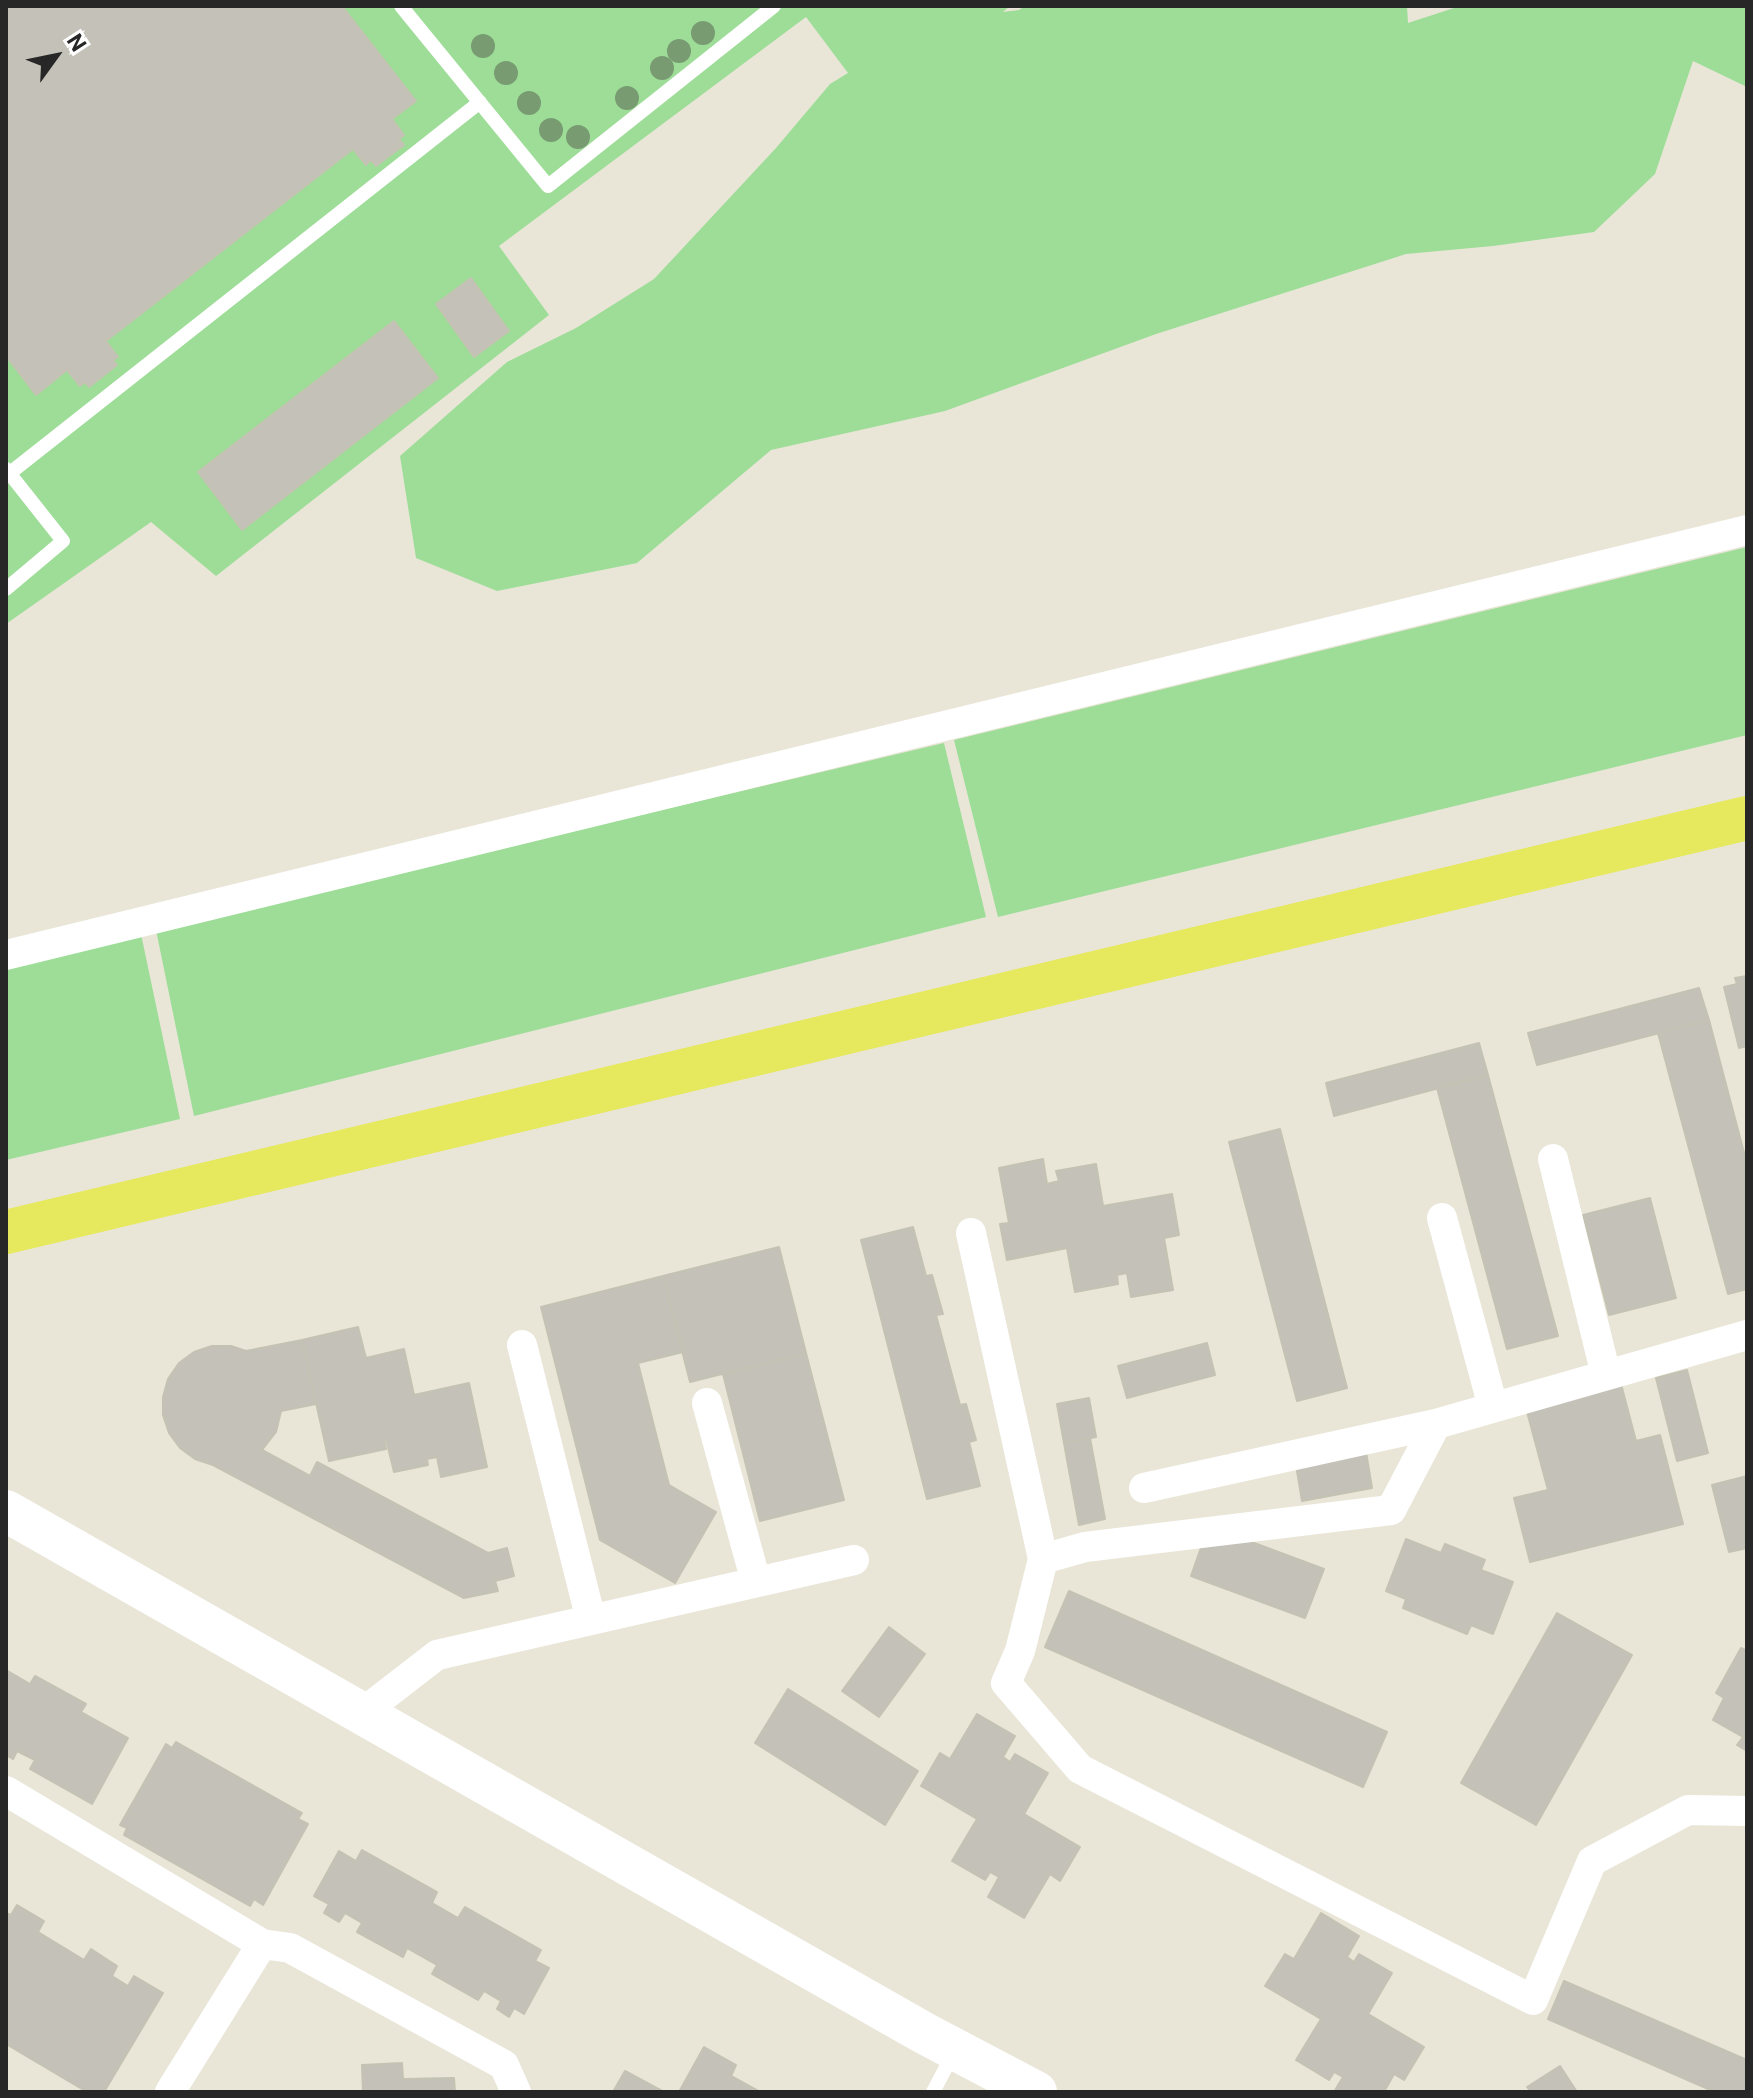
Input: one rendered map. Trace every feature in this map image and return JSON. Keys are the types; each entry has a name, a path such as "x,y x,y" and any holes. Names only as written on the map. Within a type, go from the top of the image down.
{"main road":[{"path":"6,1232 1747,818"}],"street":[{"path":"6,955 1747,530"},
{"path":"1553,1159 1606,1375"},
{"path":"1442,1218 1493,1407"},
{"path":"971,1233 1043,1559 1020,1651 1006,1683 1080,1769 1533,2000 1592,1861 1688,1810 1747,1811"},
{"path":"1144,1488 1436,1424 1747,1335"},
{"path":"522,1345 591,1620"},
{"path":"707,1403 756,1582"},
{"path":"1043,1559 1085,1547 1391,1510 1436,1424"},
{"path":"6,1511 956,2050 1036,2092"},
{"path":"362,1713 437,1655 854,1560"},
{"path":"6,1791 262,1944 290,1948 504,2065 516,2092"},
{"path":"170,2092 262,1944"}],"lane":[{"path":"401,6 548,186 774,6"},
{"path":"6,589 63,541 8,471 480,102"},
{"path":"933,2092 956,2050"}],"green space":[{"path":"6,6 1010,6 1003,12 1025,6 1407,6 1408,23 1460,6 1747,6 1747,87 1693,61 1655,174 1594,232 1406,254 1156,334 945,411 771,450 637,563 497,591 416,558 400,456 507,362 576,328 654,279 776,148 830,84 848,73 806,17 499,246 549,315 216,576 151,522 6,624"},
{"path":"1747,547 1747,735 998,917 954,740"},
{"path":"944,743 986,917 194,1116 156,930"},
{"path":"141,934 180,1119 6,1160 6,967"}],"building":[{"path":"6,6 342,6 416,101 392,119 404,135 399,139 404,145 376,166 371,160 366,165 353,149 106,341 118,357 113,360 117,365 89,387 85,382 80,386 67,370 36,395 6,356"},
{"path":"471,278 509,331 474,357 436,304"},
{"path":"394,321 438,378 242,530 198,472"},
{"path":"1747,976 1747,1046 1739,1048 1724,987 1737,984 1735,978"},
{"path":"1699,988 1709,1020 1537,1065 1528,1033"},
{"path":"1709,1020 1747,1164 1747,1289 1728,1294 1658,1033"},
{"path":"1479,1043 1488,1075 1334,1116 1326,1083"},
{"path":"1488,1075 1558,1336 1507,1349 1437,1088"},
{"path":"1280,1129 1347,1388 1297,1401 1229,1142"},
{"path":"1043,1159 1047,1184 1059,1181 1056,1171 1096,1164 1103,1206 1172,1194 1179,1235 1164,1238 1173,1290 1131,1297 1127,1273 1117,1275 1118,1284 1075,1292 1067,1248 1007,1260 1000,1224 1009,1223 999,1168"},
{"path":"1650,1198 1676,1298 1609,1315 1583,1215"},
{"path":"913,1227 926,1276 932,1275 943,1314 936,1315 960,1405 966,1404 976,1440 969,1442 980,1486 927,1499 861,1240"},
{"path":"779,1247 806,1353 690,1382 663,1276"},
{"path":"663,1276 683,1352 638,1363 669,1485 716,1512 675,1583 600,1540 541,1307"},
{"path":"358,1327 366,1358 404,1349 414,1395 469,1383 487,1467 441,1477 437,1457 427,1459 428,1465 394,1472 386,1439 386,1449 329,1461 302,1340"},
{"path":"302,1340 316,1404 281,1411 276,1432 262,1450 310,1476 317,1462 488,1553 507,1548 514,1576 495,1581 498,1591 464,1598 213,1465 195,1459 180,1448 169,1433 163,1415 163,1397 168,1379 179,1363 194,1352 212,1346 231,1346 246,1351"},
{"path":"1207,1343 1215,1375 1127,1398 1118,1366"},
{"path":"806,1353 844,1500 760,1521 723,1374"},
{"path":"1687,1370 1708,1453 1677,1461 1656,1378"},
{"path":"1621,1384 1636,1441 1660,1435 1683,1524 1530,1562 1514,1498 1548,1490 1526,1408"},
{"path":"1089,1398 1096,1437 1064,1443 1057,1404"},
{"path":"1090,1438 1105,1519 1079,1525 1064,1443"},
{"path":"1366,1452 1372,1488 1302,1501 1296,1465"},
{"path":"1747,1476 1747,1548 1729,1552 1712,1485"},
{"path":"1238,1537 1324,1569 1305,1618 1191,1576 1203,1542"},
{"path":"1406,1539 1441,1553 1445,1544 1485,1560 1481,1570 1513,1582 1493,1634 1471,1625 1467,1634 1403,1608 1406,1599 1386,1591"},
{"path":"1069,1591 1387,1732 1363,1787 1045,1647"},
{"path":"1557,1613 1632,1655 1536,1825 1461,1783"},
{"path":"889,1627 925,1654 879,1717 842,1691"},
{"path":"1741,1648 1747,1651 1747,1751 1737,1745 1743,1737 1713,1720 1724,1698 1716,1693"},
{"path":"6,1670 30,1684 35,1676 86,1704 81,1712 128,1738 92,1804 30,1769 35,1760 17,1751 13,1759 6,1755"},
{"path":"788,1689 918,1771 885,1825 755,1743"},
{"path":"977,1714 1015,1736 1003,1757 1010,1762 1015,1754 1048,1773 1024,1814 1080,1847 1060,1881 1050,1874 1024,1918 988,1897 999,1877 990,1872 985,1880 952,1861 977,1819 921,1786 940,1753 950,1759"},
{"path":"176,1742 302,1813 298,1819 308,1824 263,1905 254,1899 250,1906 124,1835 127,1828 120,1825 166,1744 172,1748"},
{"path":"362,1850 437,1892 432,1903 458,1918 465,1907 541,1950 535,1961 549,1968 524,2014 514,2008 509,2017 497,2009 501,2001 484,1991 478,2000 432,1974 437,1965 407,1948 403,1957 357,1932 362,1923 345,1913 339,1922 324,1913 329,1904 314,1896 339,1851 356,1861"},
{"path":"17,1905 44,1921 38,1932 84,1960 91,1949 117,1966 112,1976 128,1986 134,1976 163,1993 104,2092 87,2092 6,2044 6,1913 11,1915"},
{"path":"1321,1913 1359,1936 1347,1957 1354,1962 1359,1954 1392,1973 1368,2014 1424,2047 1404,2080 1394,2074 1384,2092 1334,2092 1343,2077 1334,2072 1329,2080 1296,2060 1321,2019 1265,1986 1285,1954 1294,1959"},
{"path":"1564,1981 1747,2060 1747,2092 1715,2092 1548,2019"},
{"path":"704,2047 736,2065 731,2076 760,2092 679,2092"},
{"path":"402,2063 403,2079 454,2078 455,2092 363,2092 362,2065"},
{"path":"1560,2066 1577,2092 1531,2092 1527,2087"},
{"path":"625,2071 664,2092 613,2092"}]}
